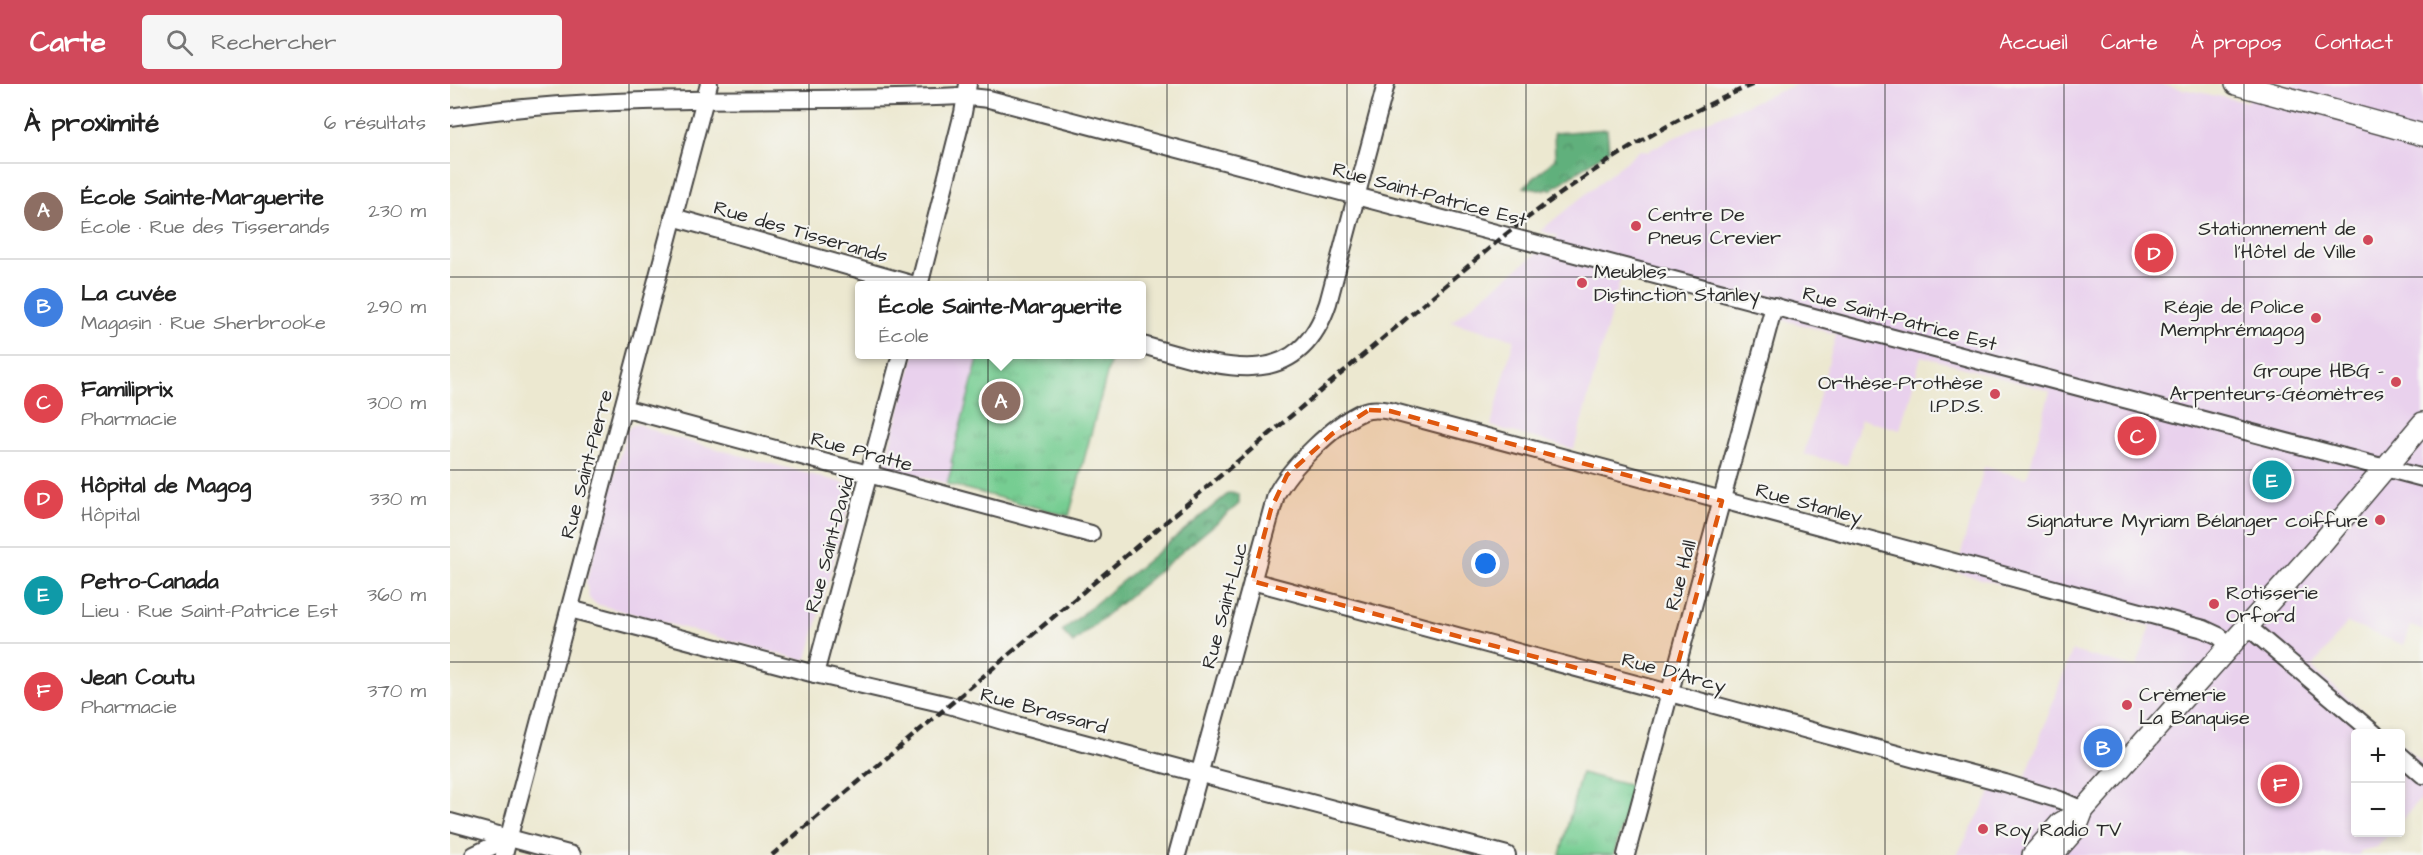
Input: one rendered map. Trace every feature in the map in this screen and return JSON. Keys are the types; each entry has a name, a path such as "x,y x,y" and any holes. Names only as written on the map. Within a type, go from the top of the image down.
{"main road":[{"path":"2236,84 2423,135"},
{"path":"2032,855 2061,823 2083,810 2354,506 2383,468 2423,423"},
{"path":"2052,855 2076,828 2083,810"}],"street":[{"path":"1146,346 1234,368 1268,366 1289,356 1308,341 1325,313 1386,84"},
{"path":"920,281 967,90"},
{"name":"Rue Saint-Patrice Est","path":"450,117 537,106 706,92 967,90 1356,196 2423,478"},
{"name":"Rue Saint-Pierre","path":"504,855 706,92"},
{"name":"Rue des Tisserands","path":"673,218 904,281"},
{"name":"Rue Hall","path":"1626,855 1774,306"},
{"name":"Rue Saint-David","path":"815,674 900,359"},
{"name":"Rue Pratte","path":"623,408 1091,534"},
{"name":"Rue Stanley","path":"1374,410 1390,411 2204,629 2219,636 2230,646"},
{"name":"Rue Saint-Luc","path":"1177,855 1271,509 1287,475 1332,434 1355,417 1374,410"},
{"name":"Rue D'Arcy","path":"1252,581 2025,789 2083,810"},
{"name":"Rue Brassard","path":"570,609 815,674 949,705 1016,725 1507,855"},
{"path":"2247,626 2369,729"},
{"path":"2405,759 2423,775"},
{"path":"450,822 572,855"},
{"path":"474,855 509,838"}],"highlighted area":[{"path":"1369,410 1390,411 1722,501 1670,693 1252,581 1271,509 1287,475 1332,434"}],"shaded area":[{"path":"1797,84 2158,84 2247,102 2252,84 2423,84 2423,630 2411,626 2404,645 2347,623 2312,668 2384,729 2351,729 2351,837 2386,837 2377,847 2362,851 2358,855 1957,855 1992,790 2018,797 2072,651 2136,668 2151,626 1956,572 1984,467 2027,478 2050,391 1921,356 1901,430 1861,419 1847,465 1804,454 1836,334 1621,277 1574,449 1491,426 1514,339 1451,322 1558,236 1540,231 1640,150 1649,152 1709,120"},
{"path":"913,359 1111,359 1069,516 884,467"},
{"path":"638,424 665,435 854,487 807,659 802,660 596,604 589,598 586,583 626,432 631,426"},
{"path":"2405,748 2423,763 2423,796 2405,816"}],"green space":[{"path":"1607,129 1609,150 1552,189 1539,190 1524,187 1555,159 1554,133"},
{"path":"978,359 1111,359 1069,516 947,484 953,463 951,462"},
{"path":"1229,493 1239,494 1239,504 1073,643 1062,631"},
{"path":"1581,773 1632,786 1614,855 1560,855"}],"railway":[{"path":"772,855 1505,235 1564,191 1624,151 1687,116 1754,84"}],"place":[{"name":"Centre De Pneus Crevier","path":"1636,226"},
{"name":"Stationnement de l’Hôtel de Ville","path":"2368,240"},
{"name":"Hôpital de Magog","path":"2154,253"},
{"name":"Meubles Distinction Stanley","path":"1582,283"},
{"name":"Régie de Police Memphrémagog","path":"2316,318"},
{"name":"Groupe HBG - Arpenteurs-Géomètres","path":"2396,382"},
{"name":"Orthèse-Prothèse I.P.D.S.","path":"1995,394"},
{"name":"École Sainte-Marguerite","path":"1001,401"},
{"name":"Familiprix","path":"2137,436"},
{"name":"Petro-Canada","path":"2272,480"},
{"name":"Signature Myriam Bélanger coiffure","path":"2380,520"},
{"name":"Rotisserie Orford","path":"2214,604"},
{"name":"Crèmerie La Banquise","path":"2127,705"},
{"name":"La cuvée","path":"2103,748"},
{"name":"Jean Coutu","path":"2280,784"},
{"name":"Roy Radio TV","path":"1983,829"}]}
